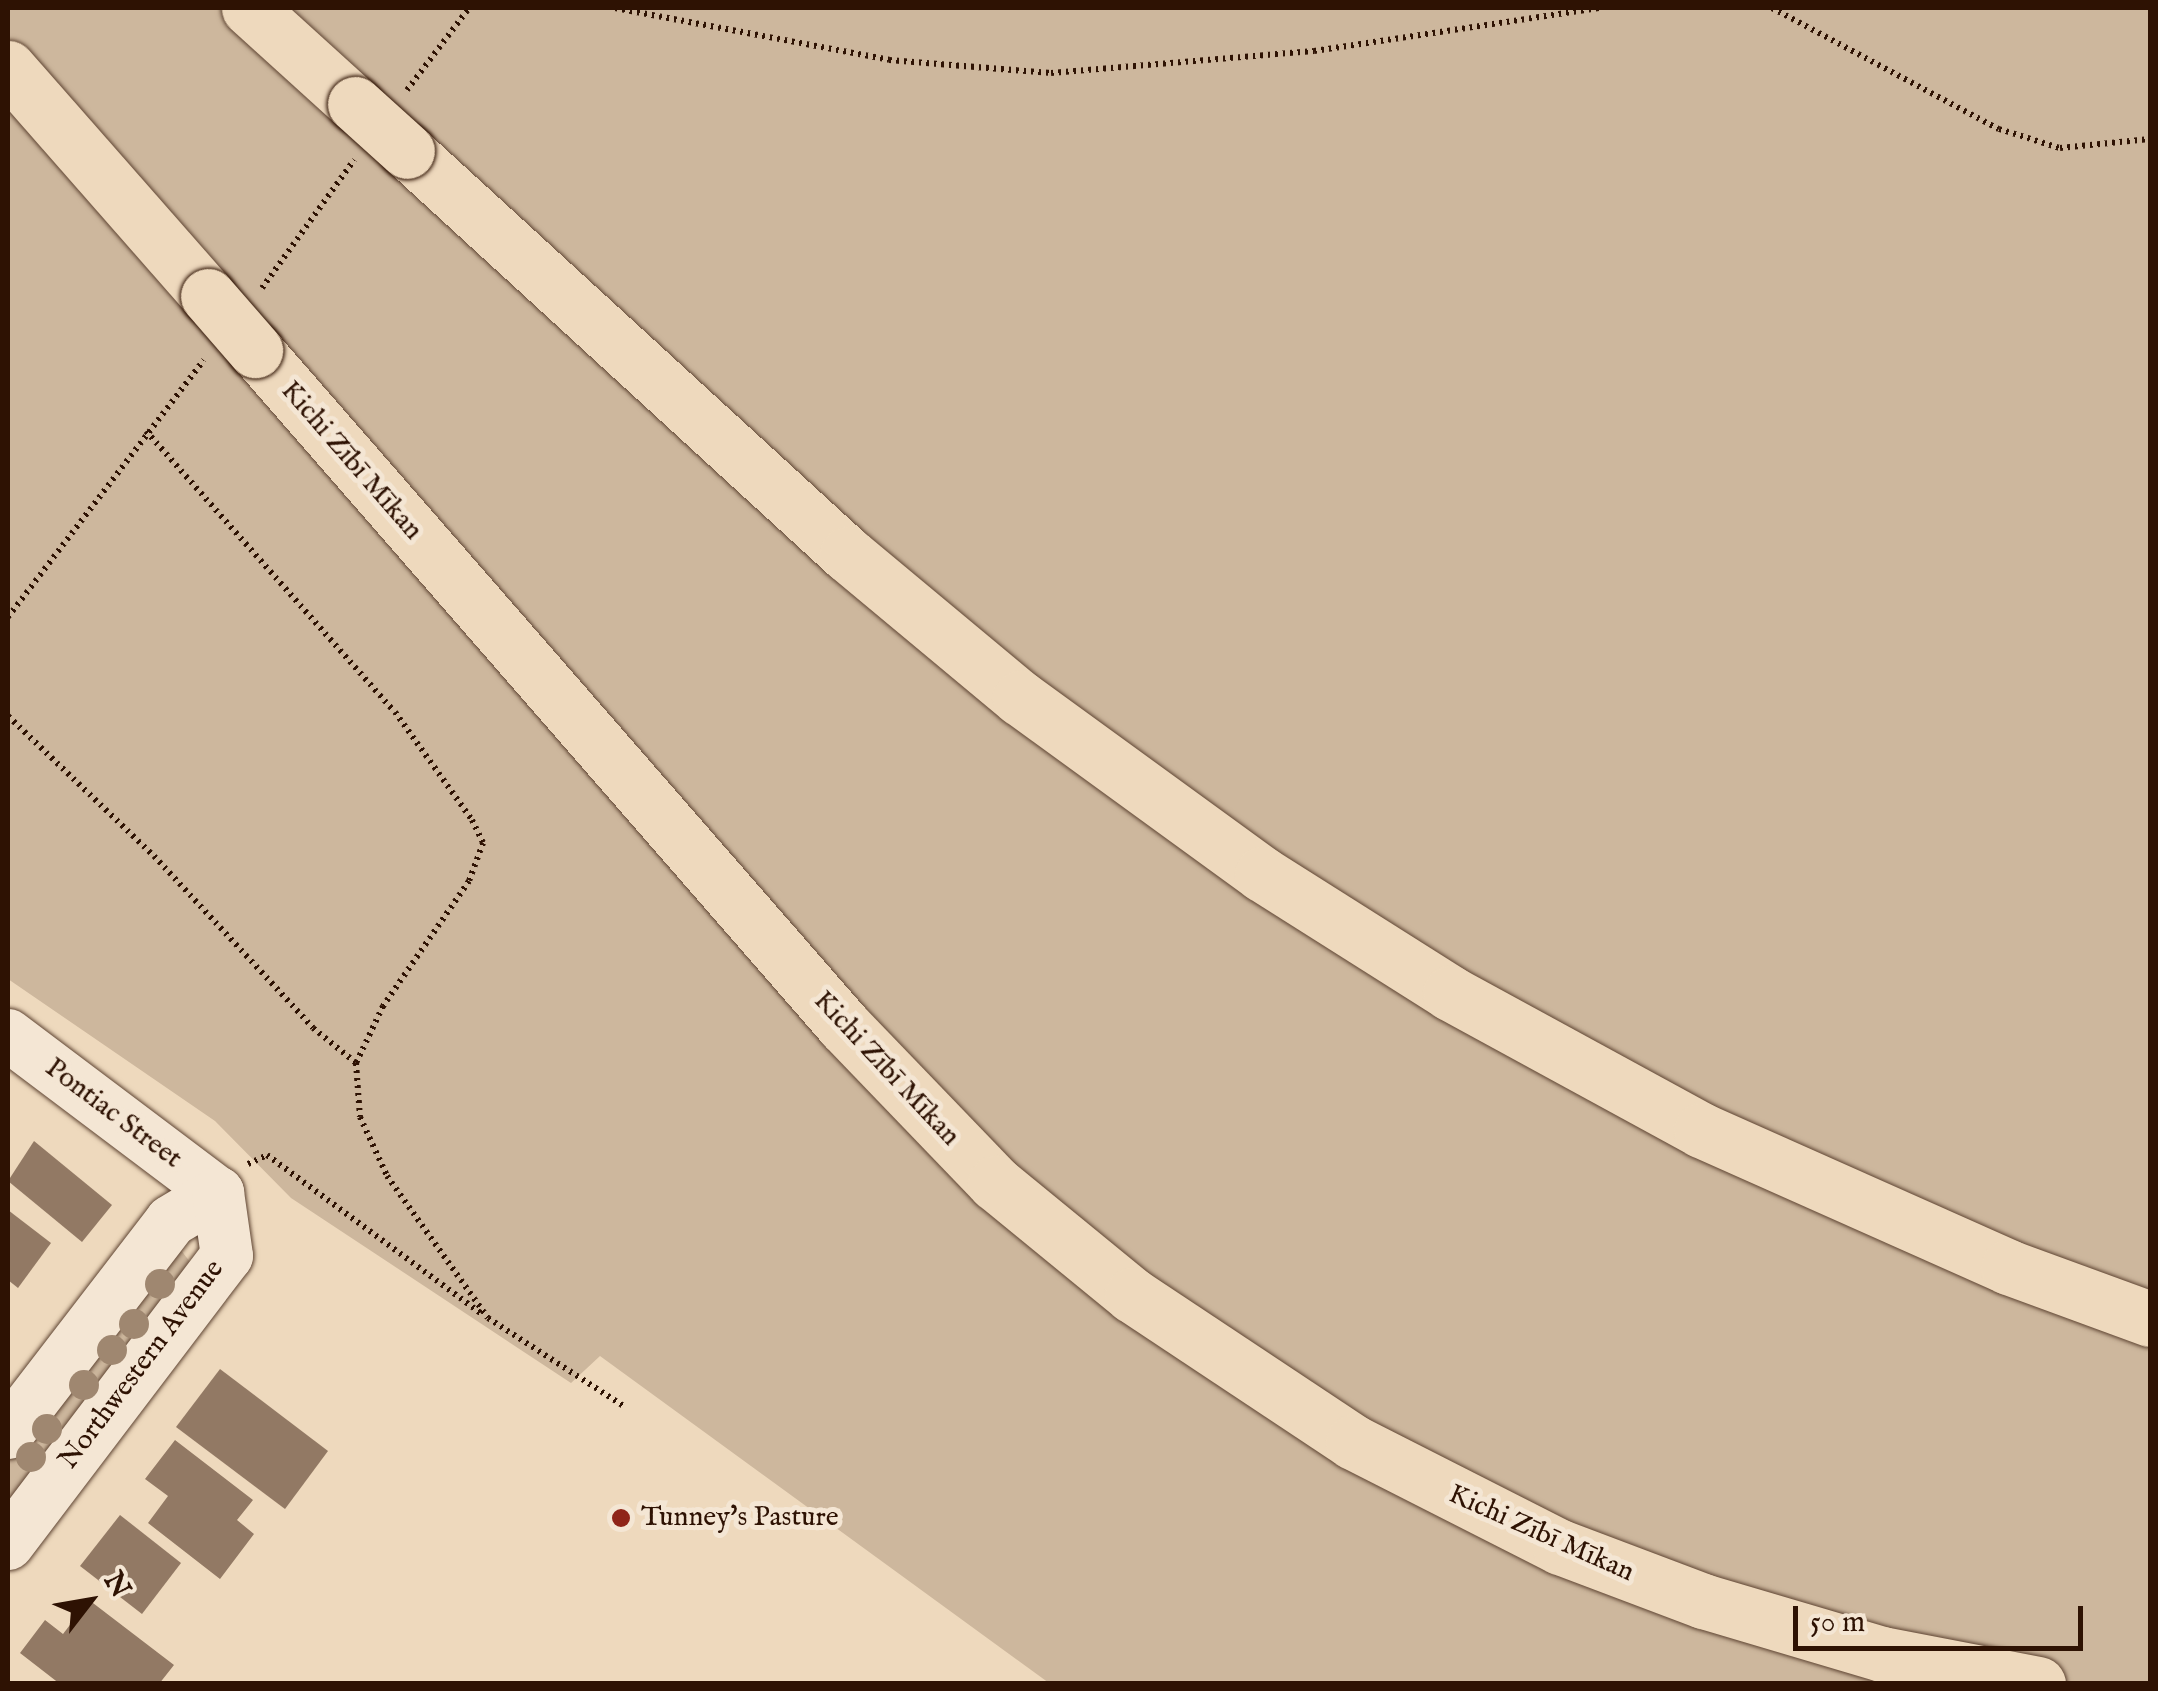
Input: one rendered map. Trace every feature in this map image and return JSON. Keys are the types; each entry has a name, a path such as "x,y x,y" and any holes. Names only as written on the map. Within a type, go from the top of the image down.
{"highway":[{"path":"249,8 847,554 1020,698 1262,874 1450,993 1702,1130 2008,1268 2150,1319"},
{"name":"Kichi Zībī Mīkan","path":"8,68 232,295 231,352 844,1026 995,1182 1132,1295 1367,1450 1560,1547 1703,1602 1882,1654 2038,1684"}],"street":[{"name":"Pontiac Street","path":"8,1035 218,1192"},
{"path":"8,1433 171,1221 218,1192"},
{"name":"Northwestern Avenue","path":"8,1544 227,1256 218,1192"}],"path":[{"path":"232,295 380,128 470,8"},
{"path":"615,8 888,60 1051,73 1314,51 1599,8"},
{"path":"1772,8 1999,129 2060,148 2150,138"},
{"path":"8,617 146,431 231,352"},
{"path":"146,431 395,712 452,785 483,842 469,882 383,1006 356,1063 371,1147 488,1318"},
{"path":"8,716 105,806 312,1028 356,1063"},
{"path":"218,1192 258,1154 267,1155 488,1318 625,1407"}],"shaded area":[{"path":"8,8 2150,8 2150,1683 1049,1683 600,1356 571,1383 291,1198 215,1121 8,979"},
{"path":"177,1245 197,1271 8,1521 8,1456"}],"building":[{"path":"34,1141 112,1205 82,1242 8,1181"},
{"path":"8,1210 51,1243 18,1288 8,1280"},
{"path":"220,1369 328,1451 285,1509 176,1427"},
{"path":"175,1440 253,1500 237,1520 254,1534 220,1579 148,1523 168,1496 145,1479"},
{"path":"120,1515 181,1563 142,1614 80,1566"},
{"path":"89,1600 174,1665 159,1684 60,1684 20,1653 45,1620 63,1634"}],"place":[{"name":"Tunney's Pasture","path":"621,1518"}]}
